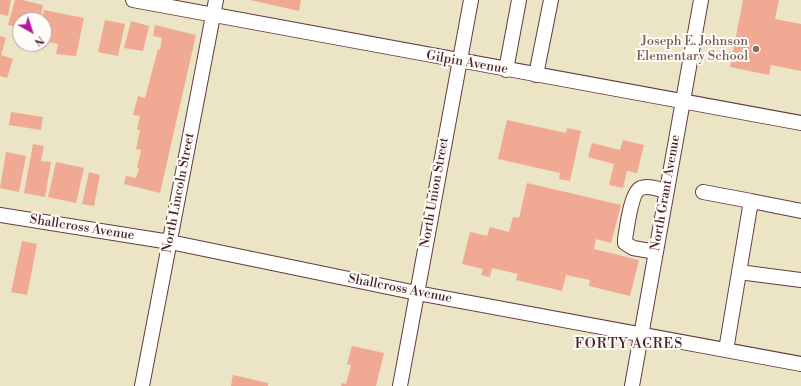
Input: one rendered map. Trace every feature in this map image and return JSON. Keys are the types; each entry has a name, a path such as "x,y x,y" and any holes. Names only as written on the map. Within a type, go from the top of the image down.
{"street":[{"name":"Gilpin Avenue","path":"133,0 459,62 801,123"},
{"name":"North Lincoln Street","path":"142,386 216,0"},
{"name":"North Union Street","path":"400,386 471,0"},
{"path":"506,70 519,0"},
{"path":"536,75 551,0"},
{"name":"North Grant Avenue","path":"632,386 701,0"},
{"path":"656,252 633,248 625,243 625,238 635,193 641,187 646,186 666,191"},
{"path":"703,192 801,211"},
{"path":"726,350 752,201"},
{"name":"Shallcross Avenue","path":"0,215 170,242 417,293 641,336 801,364"},
{"path":"739,272 801,280"}],"building":[{"path":"0,0 11,0 8,16 0,14"},
{"path":"15,0 22,0 43,5 42,12 12,12 12,26 8,25"},
{"path":"250,0 301,0 299,11"},
{"path":"743,0 779,0 775,19 801,24 801,71 771,65 769,75 730,67"},
{"path":"44,10 84,18 76,56 56,54 58,44 52,43 52,12 44,12"},
{"path":"105,20 125,24 118,56 98,52"},
{"path":"131,21 149,26 143,51 124,48"},
{"path":"155,25 196,35 160,193 124,184 126,176 136,178 139,169 137,168 141,150 136,149 140,130 137,129 140,116 133,115 138,96 145,98 158,49 160,50 162,38 153,36"},
{"path":"0,36 6,38 1,55 13,59 7,78 0,76"},
{"path":"11,112 43,117 41,130 9,125"},
{"path":"507,120 566,133 567,128 581,131 570,181 559,179 560,173 498,159"},
{"path":"623,140 644,145 637,173 627,171 623,188 609,185 614,164 588,157 592,143 620,150"},
{"path":"33,144 44,146 41,161 51,162 45,197 24,193"},
{"path":"6,152 26,156 19,192 0,188"},
{"path":"56,162 84,168 76,203 48,197"},
{"path":"89,172 100,175 94,206 82,204"},
{"path":"527,183 621,205 611,243 596,239 594,249 639,260 630,296 589,286 590,280 566,275 562,291 516,280 518,274 492,268 490,277 481,275 483,269 462,264 470,232 487,236 490,227 509,232 513,217 519,218"},
{"path":"22,241 37,244 27,295 11,292"},
{"path":"352,346 384,353 376,386 341,386 342,383 346,384 351,365 347,364"},
{"path":"233,375 268,383 268,386 231,386"}],"place":[{"name":"Joseph E. Johnson Elementary School","path":"756,49"}],"district":[{"name":"FORTY ACRES","path":"629,345"}]}
